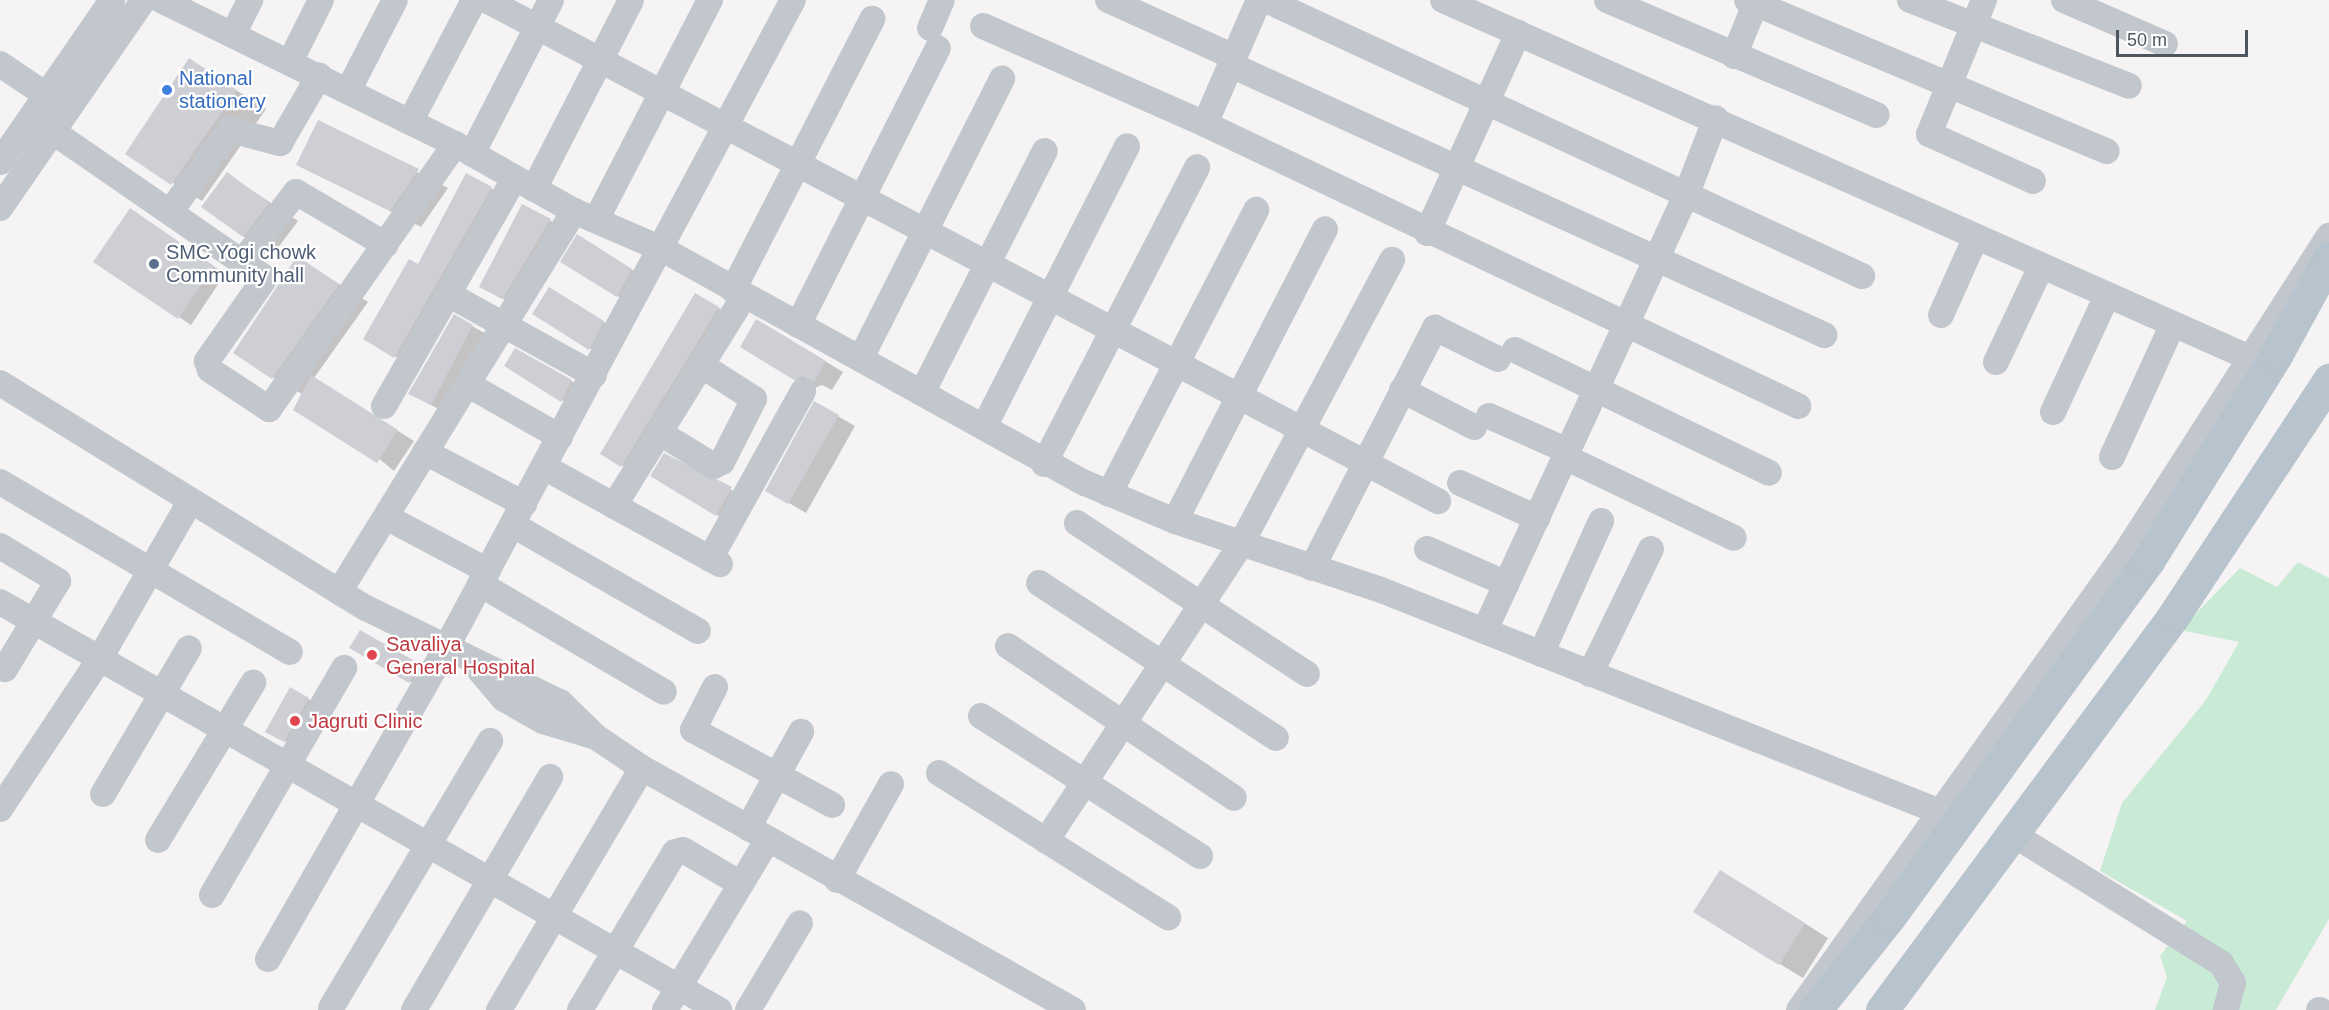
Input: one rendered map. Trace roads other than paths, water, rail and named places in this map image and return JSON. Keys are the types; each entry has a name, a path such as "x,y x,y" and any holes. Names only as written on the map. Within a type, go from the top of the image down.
{"main road":[{"path":"1815,1010 1951,816 2148,561 2276,355 2329,258"},
{"path":"1882,1010 2174,615 2329,380"}],"street":[{"path":"0,162 43,93 112,0"},
{"path":"125,0 143,0"},
{"path":"0,208 49,129 143,0"},
{"path":"161,0 410,122 585,216 662,249 738,293 922,391 1044,464 1109,494 1175,521 1485,630 1590,674 1951,816"},
{"path":"233,34 250,0"},
{"path":"290,62 321,0"},
{"path":"348,91 395,0"},
{"path":"410,122 474,0"},
{"path":"486,0 602,59 984,263 1176,360 1302,430 1438,501"},
{"path":"49,129 243,261 263,281 207,366 268,409 386,245 463,149 551,0"},
{"path":"384,406 448,294 524,184 602,59 631,0"},
{"path":"339,592 505,324 585,216 664,92 710,0"},
{"path":"268,959 445,650 730,127 793,0"},
{"path":"798,325 934,38 942,0"},
{"path":"1108,0 1455,169 1824,334"},
{"path":"1205,124 1259,0"},
{"path":"1266,0 1862,276"},
{"path":"1443,0 1716,118 2040,269 2250,358"},
{"path":"1607,0 1876,115"},
{"path":"1911,0 2130,86"},
{"path":"1984,0 1929,131 1932,137 2033,181"},
{"path":"2064,0 2165,44"},
{"path":"1734,56 1753,1 1951,82 2107,151"},
{"path":"614,506 701,365 738,293 798,163 873,19"},
{"path":"983,26 1205,124 1427,233 1798,406"},
{"path":"1427,233 1518,33"},
{"path":"0,64 43,93"},
{"path":"170,212 230,130 280,144 319,76"},
{"path":"861,358 923,229 1002,79"},
{"path":"1485,630 1687,193 1716,118"},
{"path":"984,427 1127,146"},
{"path":"922,391 984,263 1045,151"},
{"path":"1044,464 1112,328 1197,167"},
{"path":"243,261 296,192 386,245"},
{"path":"1109,494 1176,360 1256,210"},
{"path":"1175,521 1325,229"},
{"path":"1798,1010 1951,816 2126,552 2329,236"},
{"path":"1941,315 1975,239"},
{"path":"1046,841 1123,720 1241,544 1392,260"},
{"path":"1996,362 2040,269"},
{"path":"448,294 594,375"},
{"path":"2053,412 2106,298"},
{"path":"1312,568 1364,462 1438,326 1597,389 1769,473"},
{"path":"2112,457 2172,326"},
{"path":"660,433 714,466 722,462 754,399 701,365"},
{"path":"0,383 339,592 474,665 504,699 543,721 596,737 642,768 1054,1005 1073,1010"},
{"path":"467,384 560,436"},
{"path":"1402,390 1567,454 1734,538"},
{"path":"544,467 715,562 803,391"},
{"path":"425,452 698,631"},
{"path":"0,482 149,573 290,652"},
{"path":"1460,483 1537,519"},
{"path":"0,809 99,660 190,502"},
{"path":"386,517 664,692"},
{"path":"1541,654 1601,521"},
{"path":"1077,523 1307,674"},
{"path":"0,546 58,580 5,669"},
{"path":"1427,549 1507,584"},
{"path":"1590,674 1651,549"},
{"path":"1039,584 1276,738"},
{"path":"0,602 286,768 719,1010"},
{"path":"1008,646 1123,720 1234,798"},
{"path":"103,794 163,696 189,648"},
{"path":"212,895 344,668"},
{"path":"158,840 253,683"},
{"path":"715,687 693,730 776,777 832,805"},
{"path":"981,716 1200,856"},
{"path":"665,1010 741,884 776,777 801,732"},
{"path":"331,1008 490,741"},
{"path":"499,1010 642,768"},
{"path":"939,773 1168,917"},
{"path":"414,1010 550,777"},
{"path":"837,880 891,784"},
{"path":"2011,833 2221,963 2234,983 2226,1010"},
{"path":"580,1010 679,850 741,884"},
{"path":"748,1010 800,923"}],"place":[{"name":"National stationery","path":"167,90"},
{"name":"SMC Yogi chowk Community hall","path":"154,264"},
{"name":"Savaliya General Hospital","path":"372,655"},
{"name":"Jagruti Clinic","path":"295,721"}]}
